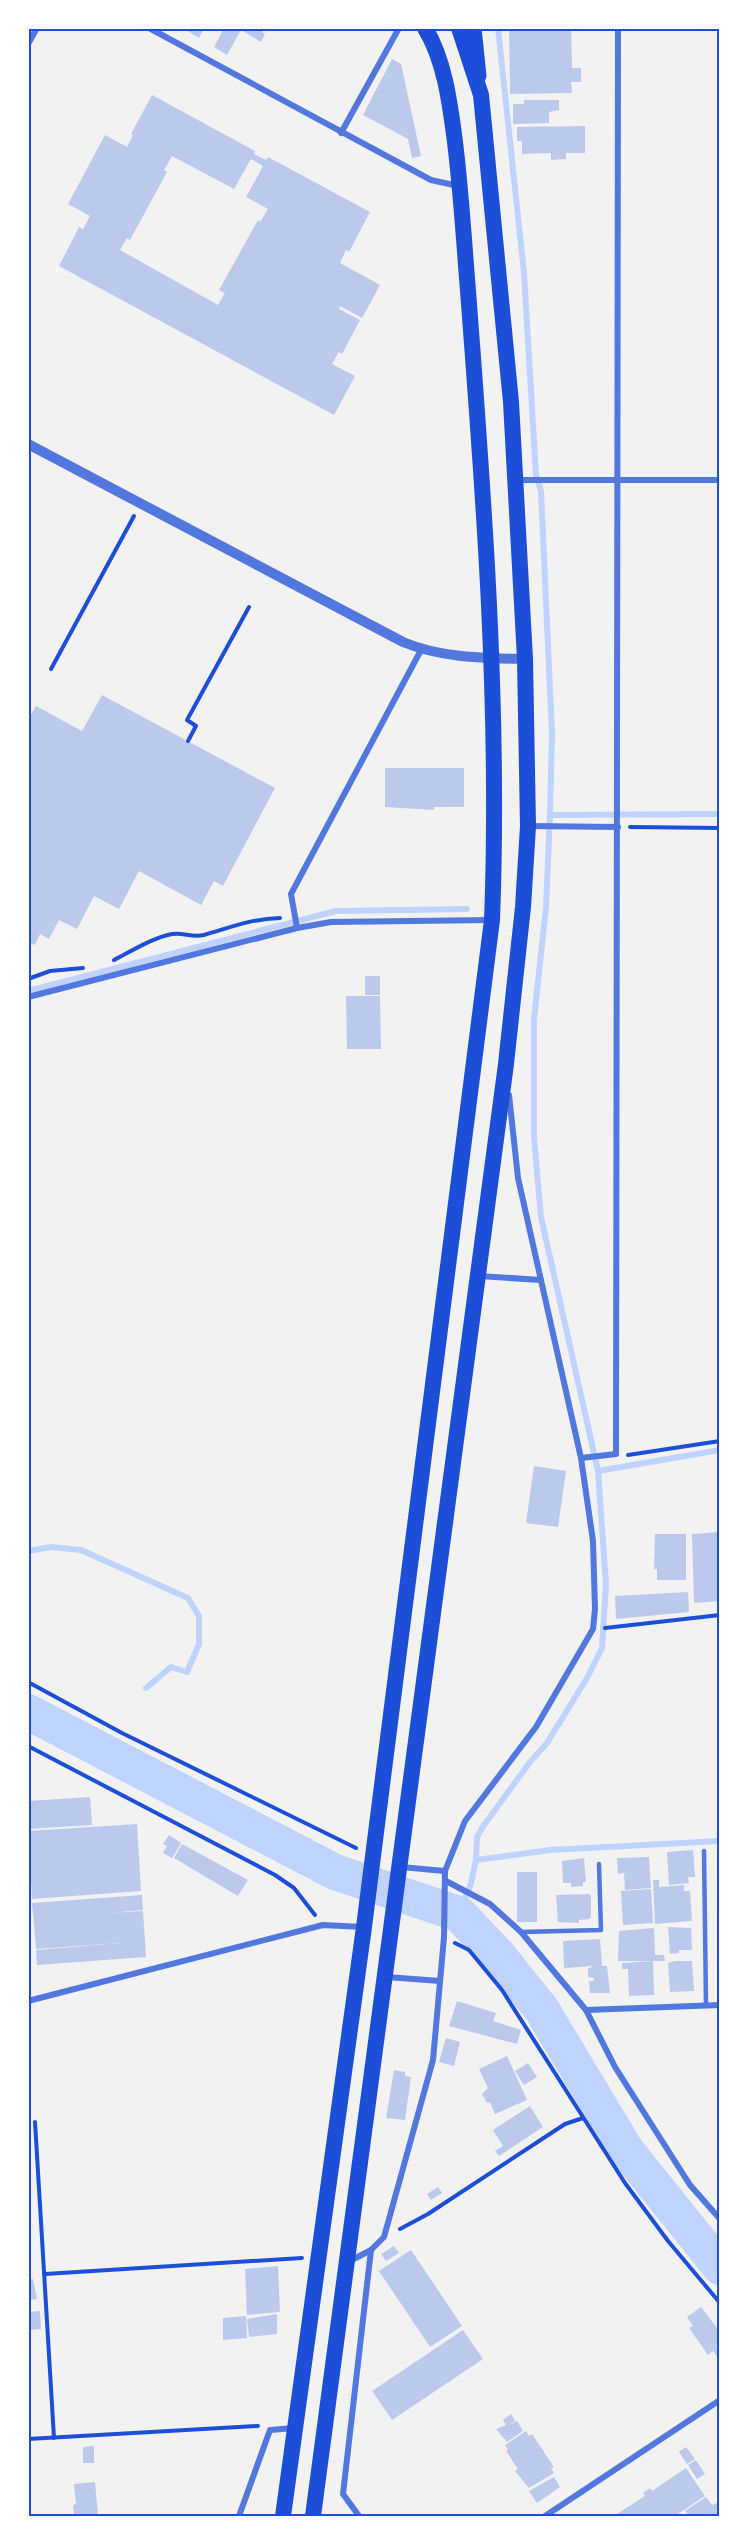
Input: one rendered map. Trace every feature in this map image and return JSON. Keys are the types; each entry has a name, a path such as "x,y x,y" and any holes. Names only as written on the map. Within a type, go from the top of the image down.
{"highway":[{"path":"283,2517 373,1859 492,920 495,831 491,658 483,481 460,187 450,104 440,64 425,28"},
{"path":"313,2517 506,1064 523,907 528,826 525,658 511,402 481,95 459,28"}],"main road":[{"path":"474,28 481,95"}],"street":[{"path":"28,44 37,28"},
{"path":"149,28 431,180 460,187"},
{"path":"341,133 399,28"},
{"path":"581,1458 616,1454 618,28"},
{"path":"28,444 421,650 491,658 525,658"},
{"path":"516,480 720,480"},
{"path":"297,928 291,894 421,650"},
{"path":"528,826 618,827"},
{"path":"28,997 297,928 332,922 492,920"},
{"path":"346,2263 371,2250 384,2237 433,2060 444,1937 445,1871 465,1821 536,1728 593,1629 595,1609 593,1540 581,1458 518,1178 506,1064"},
{"path":"477,1276 541,1280"},
{"path":"400,1867 445,1871"},
{"path":"446,1881 490,1904 521,1932 586,2010 615,2067 690,2185 720,2219"},
{"path":"28,2001 323,1925 364,1927"},
{"path":"384,1977 440,1981"},
{"path":"586,2010 720,2005"},
{"path":"358,2517 343,2494 371,2250"},
{"path":"545,2517 720,2400"},
{"path":"239,2517 270,2430 296,2427"}],"lane":[{"path":"704,1851 706,2005"},
{"path":"521,1932 601,1930 599,1864"}],"path":[{"path":"51,669 140,504"},
{"path":"188,741 196,726 187,720 249,607"},
{"path":"618,827 720,828"},
{"path":"107,962 174,933 194,938 240,922 258,918 282,918 293,914"},
{"path":"28,979 50,971 90,966"},
{"path":"616,1454 632,1455 720,1441"},
{"path":"593,1629 720,1615"},
{"path":"28,1682 122,1733 373,1859"},
{"path":"28,1746 275,1875 294,1888 323,1925"},
{"path":"444,1937 469,1950 502,1990 625,2183 668,2241 720,2303"},
{"path":"384,2237 428,2214 565,2124 583,2118"},
{"path":"35,2122 54,2438"},
{"path":"45,2274 294,2258 319,2259"},
{"path":"28,2439 262,2426 270,2430"}],"building":[{"path":"183,28 204,28 199,38"},
{"path":"224,28 264,28 262,32 265,34 261,42 241,30 227,55 214,47"},
{"path":"509,28 571,28 572,68 581,68 581,82 571,82 572,93 510,94"},
{"path":"392,59 401,64 421,156 412,158 408,139 363,115"},
{"path":"152,95 255,151 254,154 266,160 268,157 370,212 349,252 346,250 340,263 380,285 362,318 340,306 339,309 360,320 342,354 339,352 332,364 355,376 334,415 59,266 79,227 83,229 90,216 68,204 105,135 127,147 133,135 131,134","holes":["172,156 234,189 251,159 263,166 246,197 268,209 260,222 258,220 219,290 225,293 218,305 120,250 127,238 130,240 167,172 164,170"]},
{"path":"524,100 559,100 559,110 549,112 549,123 513,124 513,104 524,104"},
{"path":"585,126 585,153 566,153 566,159 551,160 551,153 522,154 522,141 517,141 517,127"},
{"path":"102,695 275,788 223,886 214,881 201,905 139,871 119,909 94,896 77,929 59,920 49,939 40,934 35,945 28,942 28,720 36,706 82,731"},
{"path":"385,768 464,768 464,807 434,807 434,810 385,807"},
{"path":"365,976 380,976 380,995 365,995"},
{"path":"346,996 380,996 381,1049 347,1049"},
{"path":"534,1466 566,1471 558,1527 526,1523"},
{"path":"720,1532 720,1601 694,1603 692,1534"},
{"path":"655,1534 686,1534 686,1580 657,1580 657,1569 654,1569"},
{"path":"688,1592 689,1612 616,1619 615,1596"},
{"path":"90,1797 92,1825 28,1829 28,1801"},
{"path":"137,1824 141,1891 32,1899 28,1831"},
{"path":"169,1835 181,1843 172,1858 163,1853 167,1846 163,1844"},
{"path":"182,1844 248,1880 238,1896 174,1858"},
{"path":"693,1850 695,1877 688,1877 689,1883 669,1885 667,1852"},
{"path":"649,1857 651,1888 625,1890 624,1873 618,1874 617,1858"},
{"path":"584,1858 586,1882 583,1882 583,1886 571,1887 571,1883 563,1883 562,1861"},
{"path":"517,1872 537,1872 537,1922 517,1922"},
{"path":"653,1880 659,1880 659,1887 684,1885 684,1891 690,1891 692,1921 655,1924"},
{"path":"651,1889 653,1923 623,1925 621,1891"},
{"path":"589,1894 591,1896 591,1917 589,1919 579,1920 579,1923 558,1922 556,1895"},
{"path":"142,1895 143,1910 110,1913 143,1911 146,1957 37,1965 36,1950 120,1943 36,1949 32,1903"},
{"path":"668,1927 691,1928 692,1950 679,1950 679,1953 670,1954"},
{"path":"654,1928 655,1955 664,1955 665,1961 618,1961 619,1931"},
{"path":"600,1939 602,1966 607,1966 610,1993 590,1993 589,1981 594,1981 594,1978 588,1977 588,1969 593,1966 564,1968 563,1941"},
{"path":"653,1961 654,1995 629,1996 628,1969 622,1969 622,1963"},
{"path":"692,1961 694,1991 670,1992 668,1963"},
{"path":"457,2001 496,2013 493,2021 521,2030 517,2044 449,2026"},
{"path":"446,2038 460,2042 454,2066 439,2062"},
{"path":"507,2056 527,2100 495,2114 490,2102 487,2103 482,2094 488,2088 479,2069"},
{"path":"528,2063 537,2077 524,2085 515,2071"},
{"path":"394,2070 405,2072 405,2076 411,2077 405,2120 386,2118"},
{"path":"530,2106 543,2127 499,2156 495,2151 503,2146 493,2130"},
{"path":"438,2187 442,2193 431,2200 427,2194"},
{"path":"394,2246 399,2253 386,2261 381,2254"},
{"path":"411,2250 462,2326 430,2347 379,2271"},
{"path":"278,2266 280,2312 247,2315 245,2269"},
{"path":"33,2279 37,2299 28,2300 28,2280"},
{"path":"701,2307 720,2332 720,2361 713,2351 708,2355 689,2328 693,2326 687,2317"},
{"path":"40,2311 41,2329 28,2330 28,2312"},
{"path":"277,2314 277,2334 249,2337 247,2319"},
{"path":"246,2316 247,2338 223,2340 223,2318"},
{"path":"463,2330 483,2359 392,2420 372,2391"},
{"path":"511,2414 515,2421 507,2426 517,2421 523,2431 507,2442 496,2429 506,2425 503,2420"},
{"path":"526,2431 529,2436 532,2434 554,2467 551,2468 554,2473 529,2488 515,2471 518,2469 506,2451 508,2450 505,2445"},
{"path":"94,2446 94,2463 83,2463 83,2447"},
{"path":"686,2447 695,2459 687,2464 679,2452"},
{"path":"696,2460 705,2474 697,2479 688,2465"},
{"path":"686,2468 705,2496 675,2516 614,2516 645,2496 643,2493 650,2488 652,2491"},
{"path":"554,2477 560,2487 537,2503 529,2491"},
{"path":"95,2482 98,2516 74,2516 73,2505 76,2504 74,2484"},
{"path":"706,2497 712,2505 716,2503 720,2509 717,2511 720,2516 689,2516 685,2511"}],"waterway":[{"path":"498,28 524,273 536,475 541,491 552,733 550,815"},
{"path":"476,1860 477,1837 484,1825 530,1762 547,1743 587,1678 602,1648 606,1584 598,1471 541,1217 534,1137 534,1019 546,907 550,815 720,814"},
{"path":"28,991 336,911 467,909"},
{"path":"598,1471 720,1450"},
{"path":"28,1551 51,1547 81,1550 188,1598 199,1616 199,1644 187,1672 171,1667 146,1688"},
{"path":"28,1712 335,1872 459,1914 498,1955 542,2010 626,2150 720,2267"},
{"path":"459,1914 471,1883 476,1860 550,1850 720,1841"}]}
